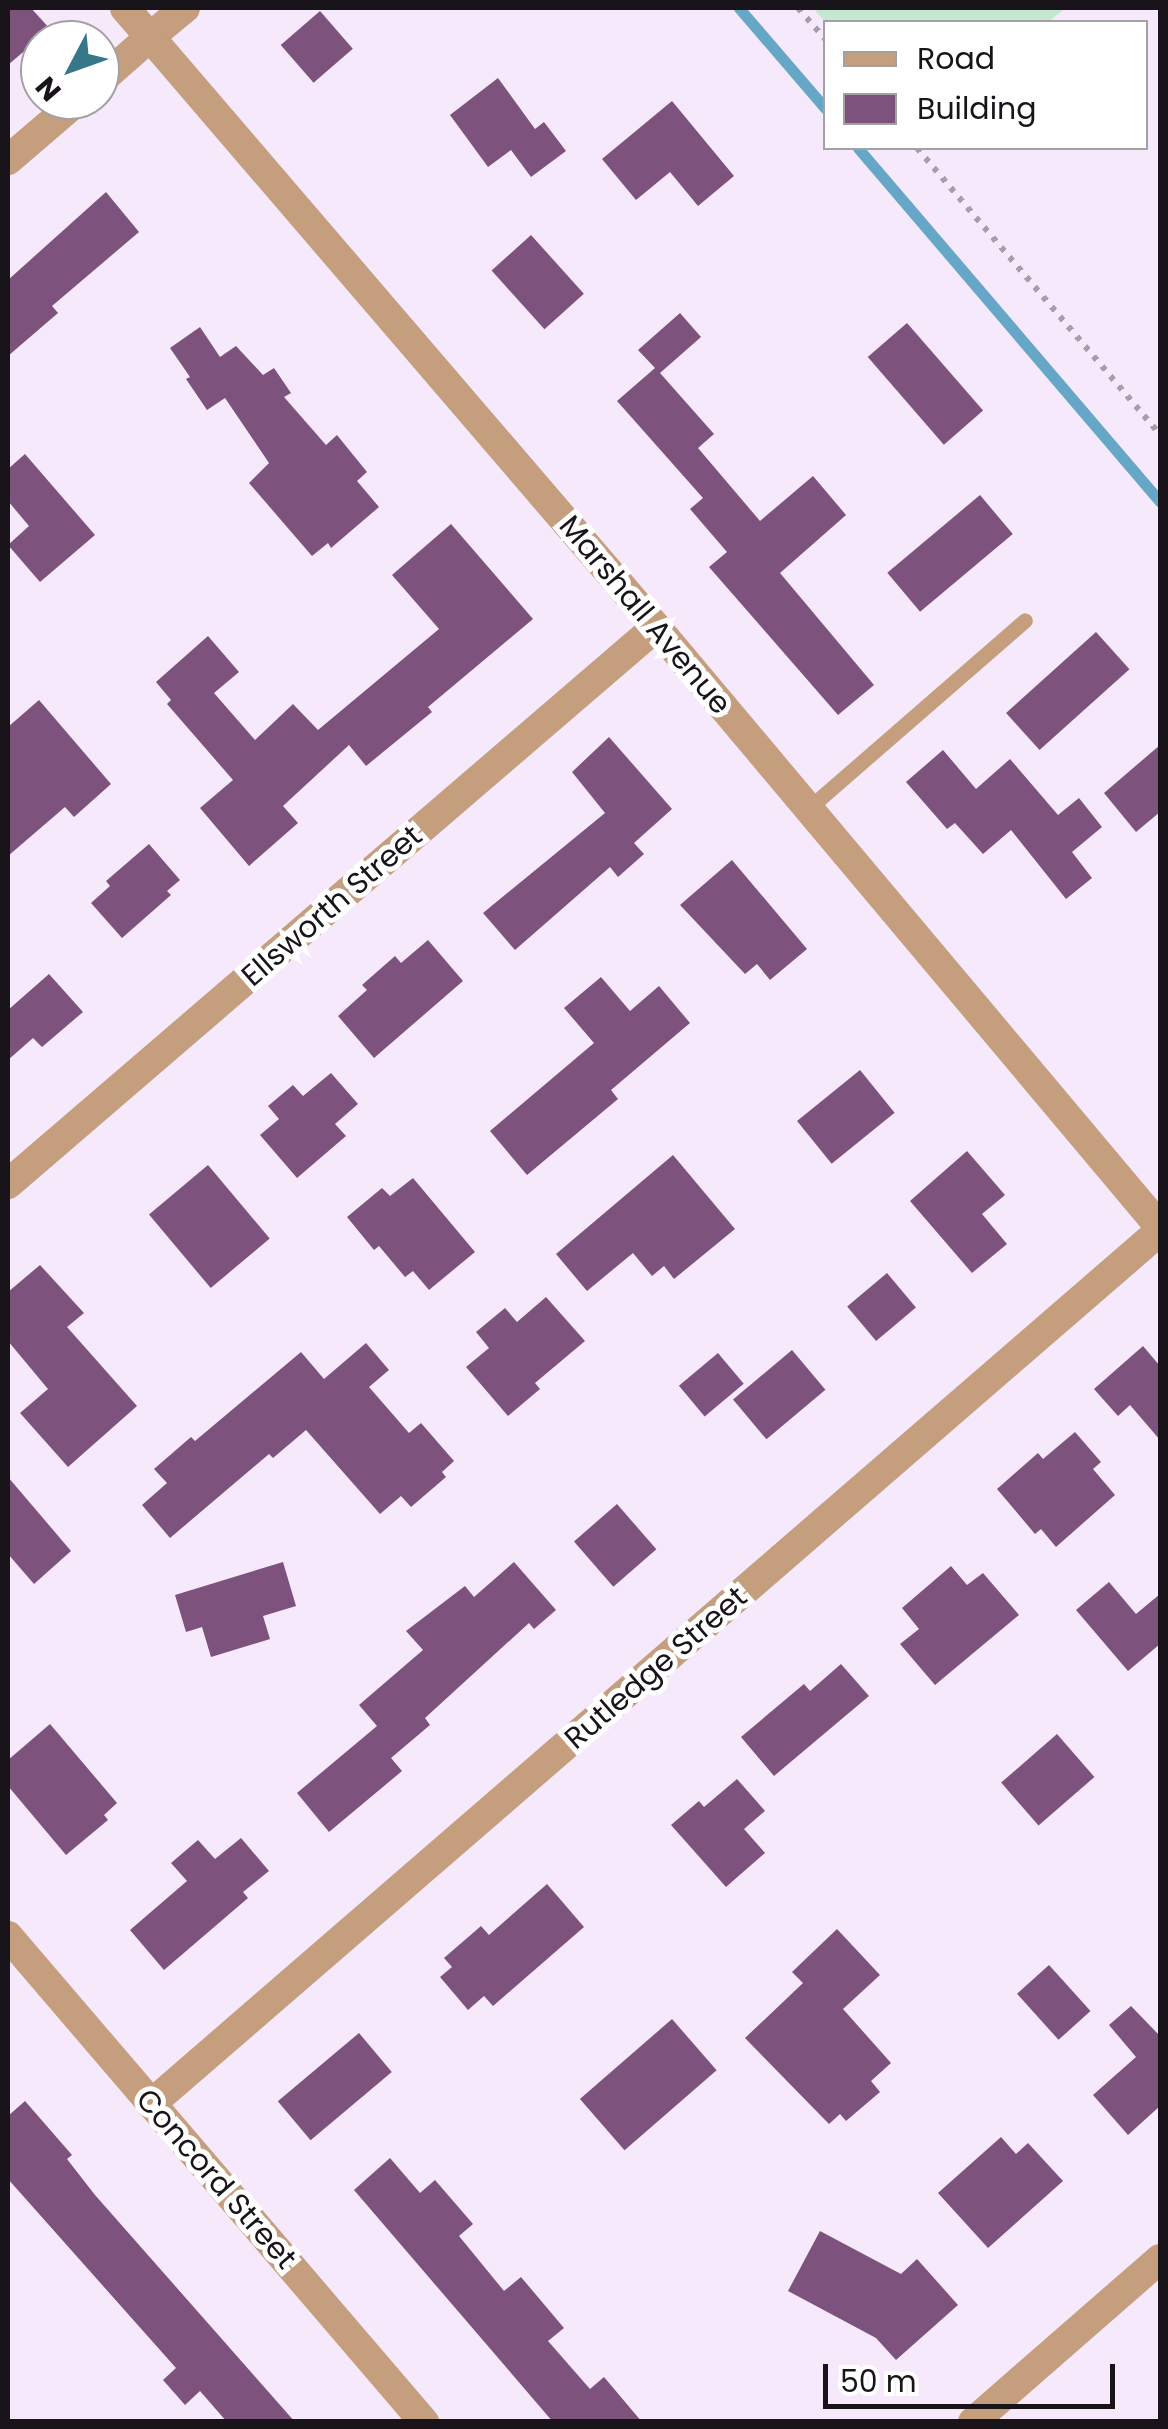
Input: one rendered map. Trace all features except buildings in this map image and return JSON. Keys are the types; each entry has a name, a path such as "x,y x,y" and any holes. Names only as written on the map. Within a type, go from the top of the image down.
{"street":[{"name":"Marshall Avenue","path":"124,8 656,627 1160,1230"},
{"path":"120,64 184,8"},
{"path":"8,160 55,120"},
{"name":"Ellsworth Street","path":"8,1184 656,627"},
{"name":"Rutledge Street","path":"152,2104 1160,1230"},
{"name":"Concord Street","path":"8,1936 424,2422"},
{"path":"973,2422 1156,2271"}],"lane":[{"path":"808,808 1025,620"}],"path":[{"path":"798,8 823,37"},
{"path":"919,150 1160,434"}],"green space":[{"path":"813,8 1066,8 1051,20 823,20"}],"waterway":[{"path":"739,8 823,106"},
{"path":"860,150 1160,501"}]}
